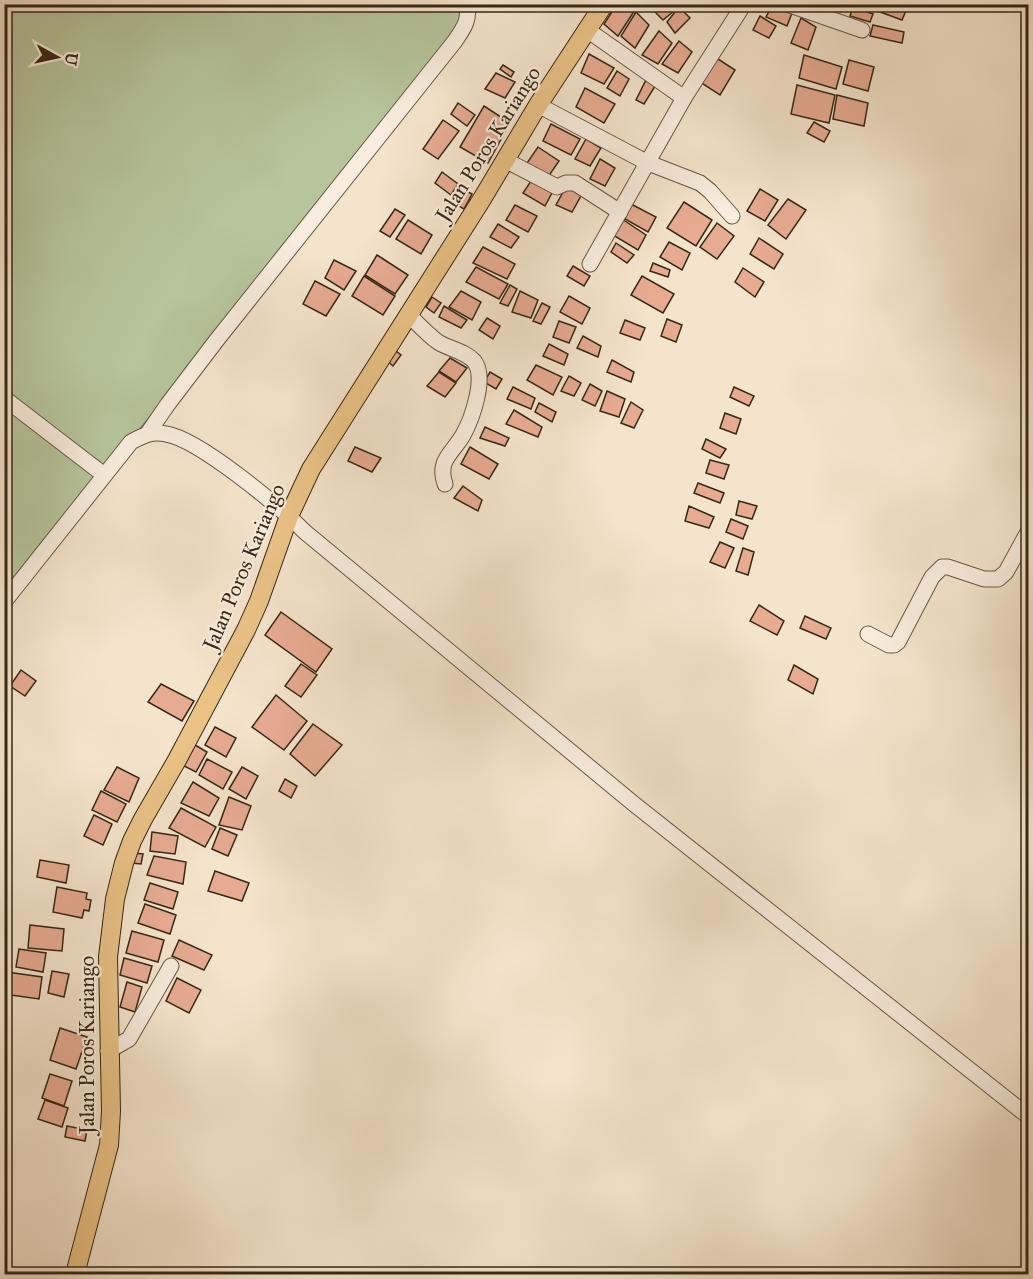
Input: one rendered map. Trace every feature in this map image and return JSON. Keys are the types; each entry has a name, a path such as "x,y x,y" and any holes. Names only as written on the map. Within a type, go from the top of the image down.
{"main road":[{"name":"Jalan Poros Kariango","path":"75,1275 109,1145 111,1112 108,1051 108,957 115,899 129,848 246,630 259,601 289,516 310,469 586,29 604,4"}],"street":[{"path":"4,602 131,442 148,433 216,341 455,41 466,25 469,12 466,4"},
{"path":"590,264 646,162 744,4"},
{"path":"787,4 862,30"},
{"path":"586,29 684,98"},
{"path":"538,105 646,162 700,183 711,191 732,216"},
{"path":"505,160 557,187 566,183 575,183 620,212"},
{"path":"408,314 436,340 473,359 479,369 477,395 463,434 445,460 441,472 445,484"},
{"path":"4,398 104,475"},
{"path":"148,433 168,434 189,442 222,464 289,516 305,532 634,804 1029,1116"},
{"path":"868,634 889,645 894,645 898,642 932,577 942,567 984,579 998,579 1006,572 1029,532"},
{"path":"108,1051 129,1039 171,966"}],"green space":[{"path":"5,5 468,5 468,16 5,599"}],"building":[{"path":"617,4 624,4 633,13 618,36 604,24"},
{"path":"659,4 676,4 679,7 663,20 654,11"},
{"path":"773,4 778,4 792,13 787,26 766,17"},
{"path":"883,4 899,4 907,8 902,20 880,12"},
{"path":"679,7 690,18 675,33 667,22"},
{"path":"853,7 873,14 870,22 850,16"},
{"path":"636,12 649,25 635,48 621,36"},
{"path":"760,16 776,26 769,38 753,30"},
{"path":"801,18 816,27 808,50 791,43"},
{"path":"873,25 904,32 902,43 870,36"},
{"path":"659,31 672,43 658,64 642,55"},
{"path":"679,41 692,52 678,73 662,64"},
{"path":"589,54 614,68 604,84 581,73"},
{"path":"804,55 842,67 836,89 799,78"},
{"path":"715,57 735,70 720,95 700,82"},
{"path":"849,60 874,67 868,91 843,84"},
{"path":"503,65 514,72 511,77 500,69"},
{"path":"617,71 629,79 620,96 607,88"},
{"path":"496,73 515,82 505,98 485,89"},
{"path":"648,76 657,83 644,104 636,100"},
{"path":"797,85 835,95 829,123 791,114"},
{"path":"585,88 615,104 604,123 576,107"},
{"path":"837,95 868,103 864,126 833,119"},
{"path":"458,103 475,115 467,126 451,114"},
{"path":"484,106 510,123 488,163 460,147"},
{"path":"443,120 459,131 438,159 423,149"},
{"path":"814,122 830,131 824,142 807,133"},
{"path":"551,124 580,139 571,155 543,141"},
{"path":"586,139 601,148 590,166 575,159"},
{"path":"538,147 559,161 548,177 527,163"},
{"path":"600,159 615,168 605,186 590,179"},
{"path":"442,172 458,184 451,195 435,183"},
{"path":"533,178 554,189 545,206 523,193"},
{"path":"567,185 582,194 572,212 556,205"},
{"path":"463,189 472,194 464,209 455,204"},
{"path":"760,189 778,200 765,221 747,211"},
{"path":"788,199 806,210 786,239 768,225"},
{"path":"684,202 712,220 696,246 667,228"},
{"path":"631,204 656,217 648,232 625,219"},
{"path":"515,205 537,216 528,232 506,220"},
{"path":"395,209 405,215 390,237 380,231"},
{"path":"622,219 646,235 638,250 613,235"},
{"path":"408,220 432,235 421,254 396,239"},
{"path":"717,223 734,236 717,259 700,247"},
{"path":"498,224 519,237 511,248 490,237"},
{"path":"759,238 783,254 774,269 750,254"},
{"path":"669,242 690,253 682,270 660,257"},
{"path":"616,243 634,255 627,263 611,252"},
{"path":"483,247 515,264 507,279 473,263"},
{"path":"377,255 408,275 395,294 365,275"},
{"path":"334,260 356,271 344,290 325,278"},
{"path":"653,263 670,270 668,277 650,271"},
{"path":"573,266 590,276 584,286 567,276"},
{"path":"476,267 508,284 499,299 466,282"},
{"path":"743,268 764,282 755,297 735,282"},
{"path":"364,276 395,296 383,315 352,296"},
{"path":"642,276 674,294 663,313 631,295"},
{"path":"315,281 340,294 326,316 303,304"},
{"path":"510,285 517,289 508,306 500,303"},
{"path":"461,291 481,302 472,320 449,307"},
{"path":"520,291 538,300 531,318 512,312"},
{"path":"569,296 590,308 582,324 560,312"},
{"path":"432,297 441,303 434,313 426,307"},
{"path":"542,303 550,307 541,324 533,321"},
{"path":"444,306 467,320 461,328 439,317"},
{"path":"487,318 500,326 493,339 479,330"},
{"path":"667,319 682,325 676,342 661,336"},
{"path":"625,320 645,328 640,340 620,333"},
{"path":"559,321 576,327 569,343 553,337"},
{"path":"583,336 601,346 598,357 577,348"},
{"path":"549,344 568,354 564,365 543,356"},
{"path":"392,348 401,355 393,366 384,358"},
{"path":"450,358 467,368 456,382 439,371"},
{"path":"612,360 634,372 631,382 607,372"},
{"path":"536,365 562,377 553,395 527,380"},
{"path":"439,372 456,383 445,397 427,386"},
{"path":"490,372 502,379 496,389 484,382"},
{"path":"569,376 581,383 574,396 561,391"},
{"path":"590,384 602,391 595,406 582,400"},
{"path":"513,387 535,398 531,409 507,399"},
{"path":"734,387 754,396 749,406 730,397"},
{"path":"607,391 625,399 619,417 600,411"},
{"path":"631,402 643,410 634,428 621,423"},
{"path":"539,403 556,412 552,422 535,412"},
{"path":"514,410 542,427 538,437 506,424"},
{"path":"725,413 741,419 736,434 720,428"},
{"path":"485,427 509,438 505,446 480,438"},
{"path":"706,439 726,449 720,458 702,449"},
{"path":"355,447 381,458 372,472 348,461"},
{"path":"470,447 498,464 489,479 461,464"},
{"path":"710,460 729,465 724,479 706,473"},
{"path":"698,483 724,493 720,503 694,493"},
{"path":"463,486 482,500 478,511 454,498"},
{"path":"739,501 757,506 752,519 736,515"},
{"path":"689,506 714,517 709,528 685,521"},
{"path":"731,519 748,526 743,539 726,532"},
{"path":"720,542 734,548 725,568 710,562"},
{"path":"743,548 754,552 748,575 736,571"},
{"path":"759,605 784,621 777,635 750,621"},
{"path":"281,612 332,649 316,672 265,635"},
{"path":"805,616 831,628 826,639 800,628"},
{"path":"301,664 317,675 301,697 285,686"},
{"path":"794,665 818,679 813,694 788,680"},
{"path":"21,670 36,681 25,696 10,686"},
{"path":"161,684 194,701 182,721 148,702"},
{"path":"276,695 307,721 284,750 252,727"},
{"path":"313,724 342,745 315,776 290,754"},
{"path":"215,727 236,738 226,757 205,745"},
{"path":"195,745 207,752 196,772 184,766"},
{"path":"207,759 232,772 223,789 199,775"},
{"path":"117,767 139,778 129,802 104,790"},
{"path":"242,767 258,776 246,799 229,789"},
{"path":"285,779 297,786 291,798 279,791"},
{"path":"193,782 219,798 209,816 181,803"},
{"path":"101,791 126,804 117,822 92,810"},
{"path":"229,797 251,806 242,830 219,825"},
{"path":"181,808 216,827 205,847 169,828"},
{"path":"94,815 112,824 103,845 84,836"},
{"path":"220,828 237,835 228,856 212,849"},
{"path":"152,832 178,836 175,854 150,851"},
{"path":"134,853 143,854 141,864 132,863"},
{"path":"154,856 186,862 183,884 147,875"},
{"path":"40,860 69,865 66,883 37,877"},
{"path":"215,871 249,883 242,901 208,891"},
{"path":"150,883 178,892 173,909 144,900"},
{"path":"57,887 87,893 86,899 91,900 89,911 84,910 82,918 53,912"},
{"path":"145,904 176,915 170,934 138,923"},
{"path":"30,925 64,929 62,951 28,948"},
{"path":"132,931 164,940 158,962 126,953"},
{"path":"179,940 212,955 204,970 172,956"},
{"path":"19,949 46,953 43,972 16,967"},
{"path":"124,958 152,966 147,983 120,975"},
{"path":"52,971 69,974 64,997 48,993"},
{"path":"7,972 42,977 39,999 4,994"},
{"path":"177,978 201,990 189,1013 166,1001"},
{"path":"127,982 142,987 135,1012 120,1007"},
{"path":"60,1028 87,1037 76,1069 50,1060"},
{"path":"50,1074 72,1081 64,1106 42,1098"},
{"path":"45,1100 68,1108 62,1127 38,1119"},
{"path":"67,1126 87,1130 85,1141 65,1137"}]}
